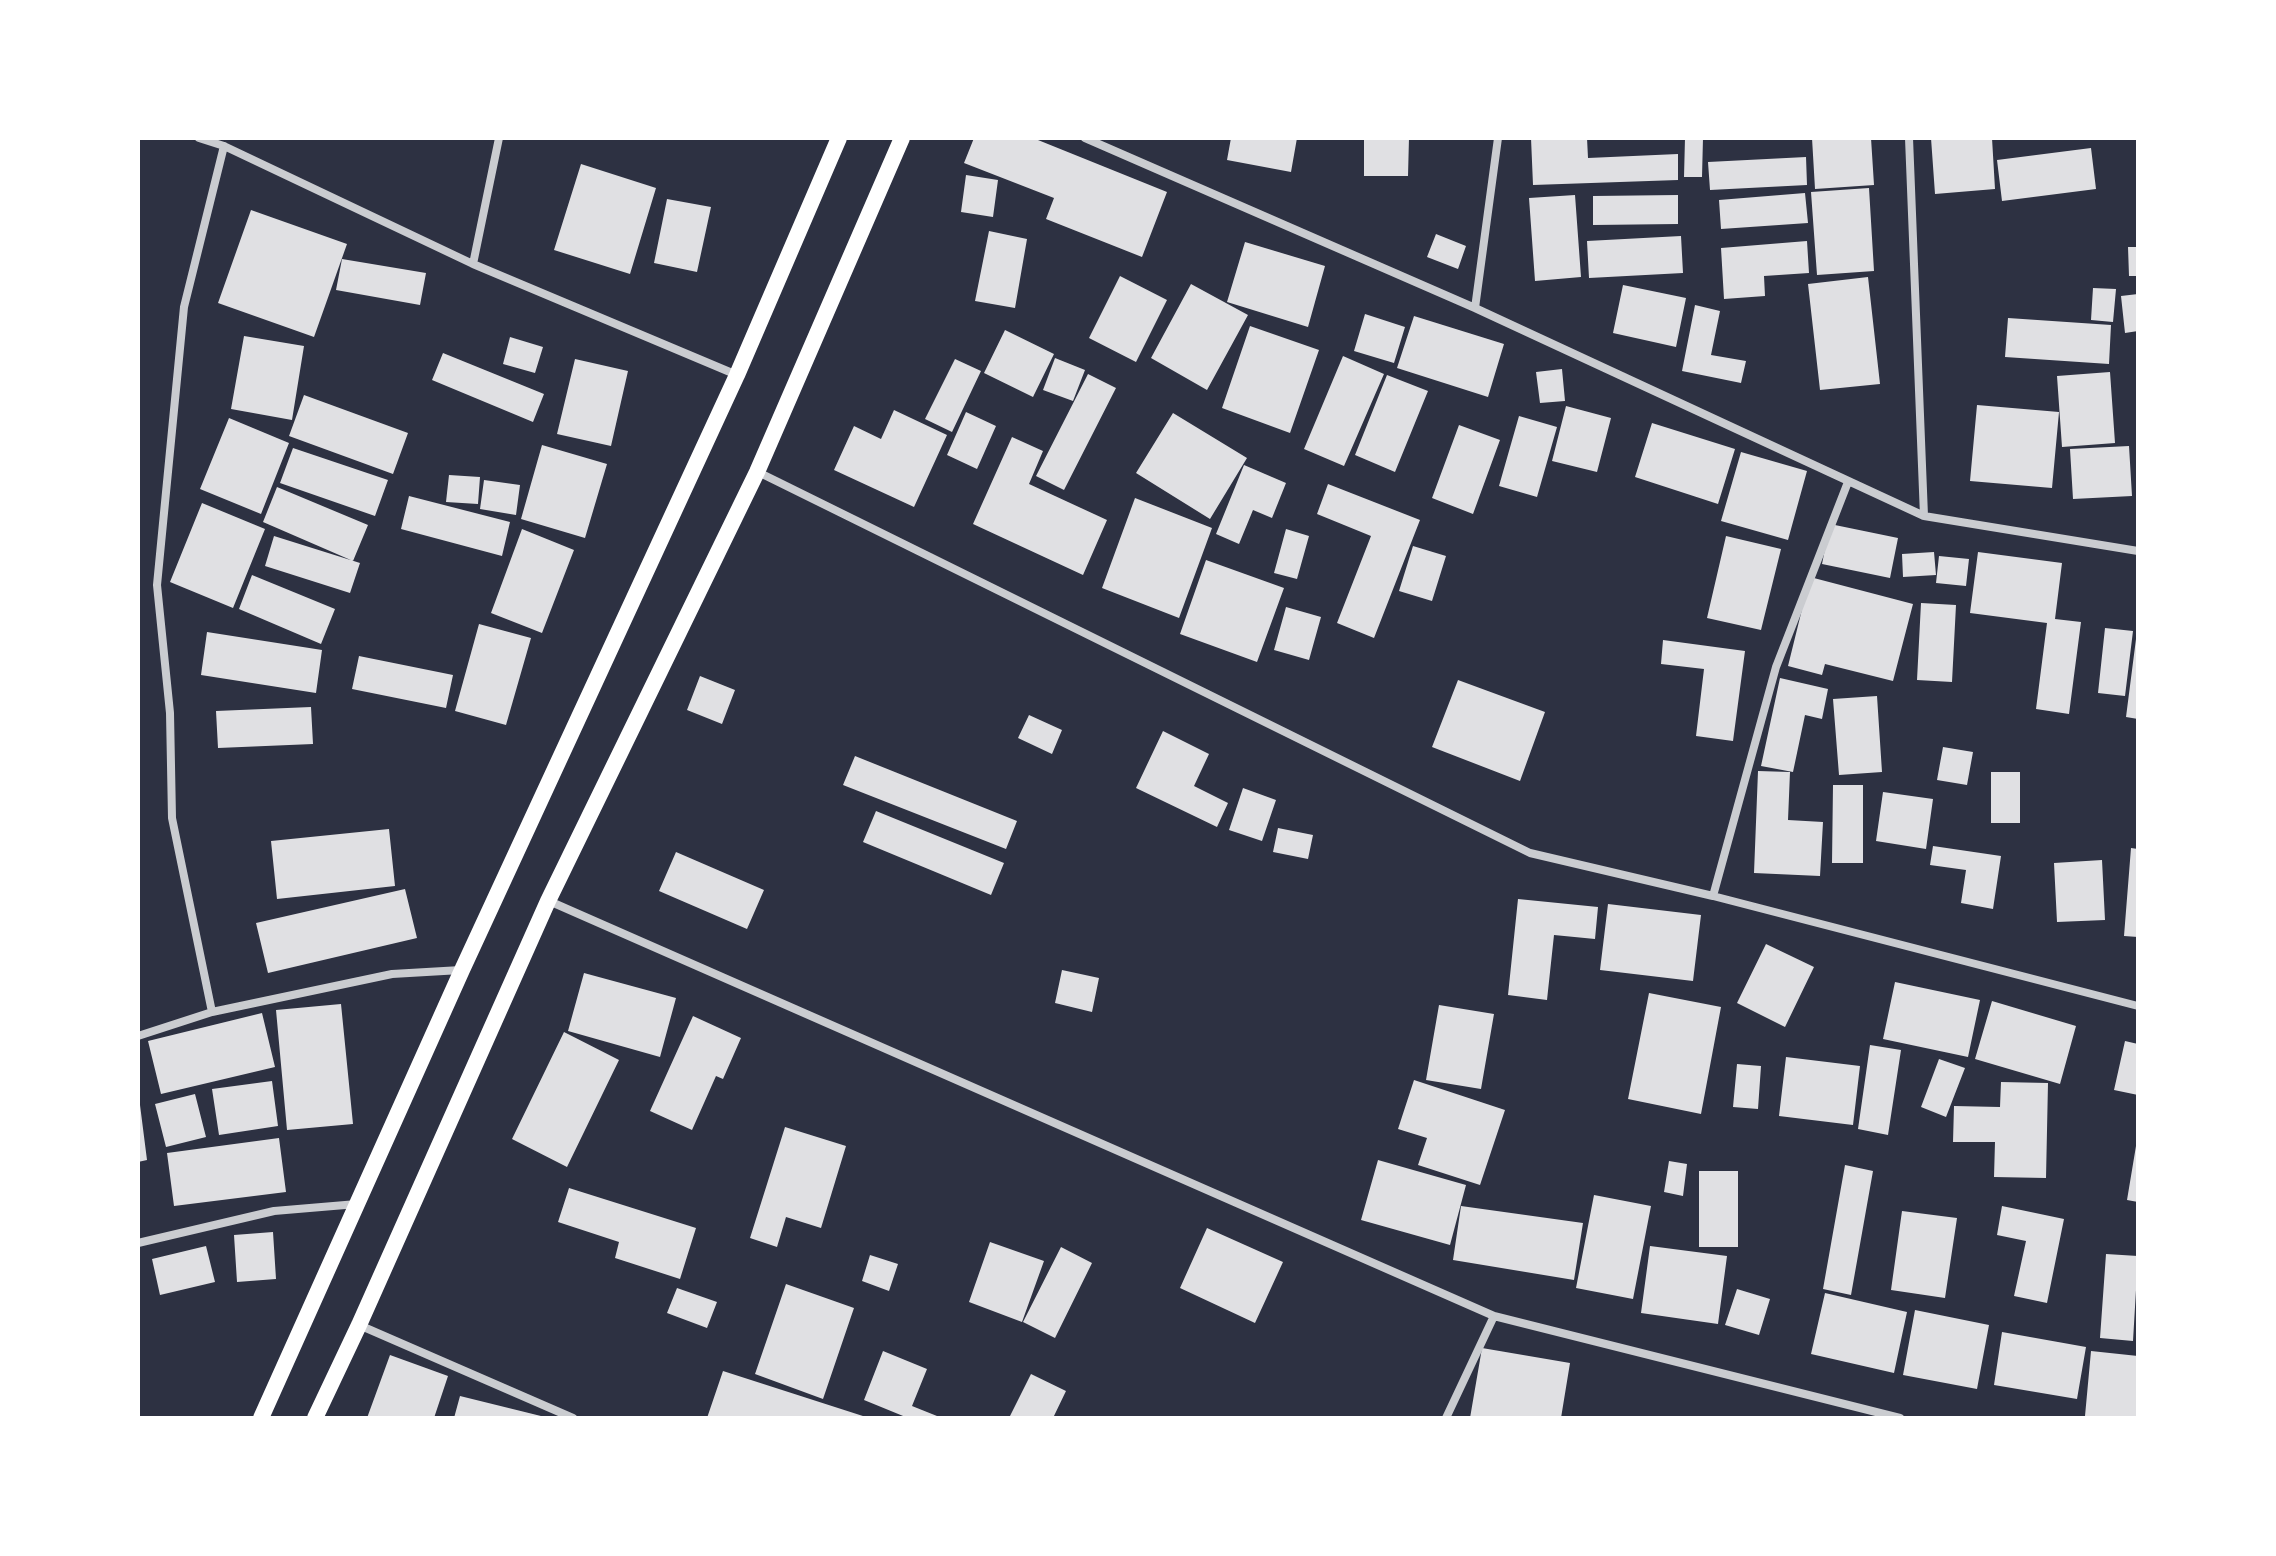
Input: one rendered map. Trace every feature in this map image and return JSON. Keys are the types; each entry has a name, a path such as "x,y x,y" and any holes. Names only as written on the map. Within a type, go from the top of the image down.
{"main road":[{"path":"261,1418 462,970 737,375 839,138"},
{"path":"315,1418 548,901 757,472 902,138"}],"street":[{"path":"199,138 224,146 473,264 737,375"},
{"path":"473,264 499,138"},
{"path":"1085,138 1475,308 1924,516 2138,551"},
{"path":"1475,308 1498,138"},
{"path":"1909,138 1924,516"},
{"path":"212,1012 172,818 170,713 157,585 184,307 224,146"},
{"path":"757,472 1530,853 1713,896 2138,1006"},
{"path":"1713,896 1776,667 1848,482"},
{"path":"548,901 1494,1316 1900,1418"},
{"path":"138,1036 212,1012 392,974 462,970"},
{"path":"138,1243 274,1211 357,1204"},
{"path":"1446,1418 1494,1316"},
{"path":"359,1325 573,1418"}],"building":[{"path":"974,138 1033,138 1167,192 1142,257 1046,219 1054,198 964,163"},
{"path":"1231,138 1297,138 1291,172 1227,160"},
{"path":"1364,138 1409,138 1408,176 1364,176"},
{"path":"1531,138 1587,138 1588,158 1678,154 1678,180 1533,185"},
{"path":"1685,138 1703,138 1702,177 1684,177"},
{"path":"1812,138 1871,138 1874,185 1815,189"},
{"path":"1931,138 1992,138 1995,189 1935,194"},
{"path":"2091,148 2096,189 2002,201 1997,160"},
{"path":"1806,157 1807,185 1710,190 1708,162"},
{"path":"581,164 656,188 630,274 554,250"},
{"path":"966,175 998,180 993,217 961,212"},
{"path":"1869,188 1874,271 1817,275 1811,192"},
{"path":"1805,193 1808,223 1721,229 1719,200"},
{"path":"1575,195 1581,277 1535,281 1529,198"},
{"path":"1678,195 1678,224 1593,225 1593,196"},
{"path":"667,199 711,207 697,272 654,263"},
{"path":"251,210 347,244 314,337 218,303"},
{"path":"989,231 1027,239 1015,308 975,301"},
{"path":"1436,234 1466,246 1458,269 1427,257"},
{"path":"1681,236 1683,273 1589,278 1587,241"},
{"path":"1807,241 1809,273 1764,276 1765,296 1724,299 1721,248"},
{"path":"1245,242 1325,266 1308,327 1227,302"},
{"path":"2128,247 2138,247 2138,276 2129,276"},
{"path":"342,259 426,273 420,305 336,290"},
{"path":"1120,276 1167,300 1136,362 1089,338"},
{"path":"1868,277 1880,384 1820,390 1808,284"},
{"path":"1191,284 1248,315 1207,390 1151,358"},
{"path":"1623,285 1686,298 1676,347 1613,333"},
{"path":"2093,288 2116,289 2113,322 2091,320"},
{"path":"2138,294 2138,331 2125,333 2121,296"},
{"path":"1695,305 1720,311 1711,355 1746,361 1741,383 1682,371"},
{"path":"1365,314 1405,327 1394,363 1354,351"},
{"path":"1414,316 1504,344 1488,397 1397,368"},
{"path":"2008,318 2111,325 2109,364 2005,357"},
{"path":"1250,326 1319,350 1290,433 1222,408"},
{"path":"1005,330 1054,354 1033,397 984,373"},
{"path":"244,336 304,346 292,420 231,409"},
{"path":"510,337 543,347 535,373 503,364"},
{"path":"443,353 544,394 533,422 432,380"},
{"path":"1343,356 1384,374 1344,466 1304,449"},
{"path":"1055,358 1085,370 1073,401 1043,390"},
{"path":"575,359 628,371 611,446 557,434"},
{"path":"955,359 981,371 952,432 925,419"},
{"path":"1562,369 1565,401 1540,403 1536,372"},
{"path":"2110,372 2115,443 2062,447 2057,376"},
{"path":"1088,374 1116,388 1064,490 1036,476"},
{"path":"1387,375 1428,391 1395,472 1355,455"},
{"path":"304,395 408,433 393,474 289,436"},
{"path":"1977,405 2059,412 2052,488 1970,481"},
{"path":"1566,406 1611,418 1597,472 1552,461"},
{"path":"894,410 947,435 914,507 834,470 854,426 881,439"},
{"path":"966,412 996,426 977,469 947,455"},
{"path":"1173,413 1247,458 1210,519 1136,473"},
{"path":"1519,416 1557,427 1537,497 1499,486"},
{"path":"229,418 289,443 261,514 200,489"},
{"path":"1652,423 1735,449 1718,504 1635,477"},
{"path":"1459,425 1500,440 1473,514 1432,498"},
{"path":"1012,437 1043,451 1029,484 1107,520 1083,575 973,524"},
{"path":"542,445 607,464 585,538 521,519"},
{"path":"2129,446 2132,496 2073,499 2070,449"},
{"path":"293,448 388,480 375,516 280,483"},
{"path":"1741,452 1807,471 1788,540 1721,521"},
{"path":"1244,465 1286,483 1272,518 1253,510 1239,544 1216,534"},
{"path":"449,475 480,477 478,504 446,502"},
{"path":"484,480 520,485 516,515 480,509"},
{"path":"1328,484 1420,520 1374,638 1337,623 1371,536 1317,514"},
{"path":"277,487 368,525 353,561 263,522"},
{"path":"409,496 510,522 502,556 401,529"},
{"path":"1135,498 1212,528 1179,618 1102,588"},
{"path":"202,503 265,529 233,608 170,582"},
{"path":"1830,524 1898,538 1890,578 1822,564"},
{"path":"522,529 574,550 542,633 491,613"},
{"path":"1286,529 1309,536 1297,579 1274,573"},
{"path":"274,536 360,563 350,593 265,566"},
{"path":"1726,536 1781,549 1761,630 1707,618"},
{"path":"1413,546 1446,556 1432,601 1399,591"},
{"path":"1934,552 1936,575 1903,577 1902,554"},
{"path":"1978,552 2062,563 2055,619 2081,622 2069,714 2036,709 2047,623 1970,613"},
{"path":"1939,556 1969,559 1966,586 1936,583"},
{"path":"1206,560 1284,588 1257,662 1180,634"},
{"path":"252,575 335,609 321,644 239,609"},
{"path":"1810,577 1913,604 1893,681 1825,664 1822,675 1788,666"},
{"path":"1921,603 1956,605 1952,682 1917,680"},
{"path":"1286,607 1321,617 1309,660 1274,650"},
{"path":"479,624 531,638 506,725 455,711"},
{"path":"2105,628 2133,631 2125,696 2098,693"},
{"path":"207,632 322,650 316,693 201,675"},
{"path":"2138,639 2138,719 2126,717"},
{"path":"1663,640 1745,651 1733,741 1696,736 1704,669 1661,664"},
{"path":"359,656 453,675 446,708 352,689"},
{"path":"700,676 735,690 722,724 687,710"},
{"path":"1780,678 1828,689 1822,719 1805,715 1793,772 1761,766"},
{"path":"1458,680 1545,712 1520,781 1432,747"},
{"path":"1877,696 1882,772 1839,775 1833,699"},
{"path":"311,707 313,744 218,748 216,711"},
{"path":"1029,715 1062,730 1052,754 1018,738"},
{"path":"1163,731 1209,754 1194,786 1228,803 1217,827 1136,788"},
{"path":"1943,747 1973,752 1967,785 1937,780"},
{"path":"855,756 1017,821 1006,849 843,785"},
{"path":"1758,771 1790,772 1788,820 1823,822 1820,876 1754,873"},
{"path":"1991,772 2020,772 2020,823 1991,823"},
{"path":"1833,785 1863,785 1863,863 1832,863"},
{"path":"1243,788 1276,800 1262,841 1229,830"},
{"path":"1883,792 1933,799 1926,849 1876,841"},
{"path":"876,811 1004,863 991,895 863,842"},
{"path":"1278,828 1313,835 1308,859 1273,852"},
{"path":"389,829 395,886 277,899 271,841"},
{"path":"1933,846 2001,856 1993,909 1961,903 1966,870 1930,865"},
{"path":"2131,848 2138,849 2138,937 2124,936"},
{"path":"676,852 764,890 747,929 659,891"},
{"path":"2102,860 2105,920 2057,922 2054,863"},
{"path":"405,889 417,938 268,973 256,923"},
{"path":"1518,899 1598,907 1595,939 1554,935 1547,1000 1508,995"},
{"path":"1608,904 1701,915 1693,981 1600,970"},
{"path":"1766,944 1814,967 1785,1027 1737,1003"},
{"path":"1062,970 1099,978 1092,1012 1055,1003"},
{"path":"584,973 676,998 660,1057 568,1031"},
{"path":"1895,982 1980,1000 1968,1057 1883,1039"},
{"path":"1649,993 1721,1007 1701,1114 1628,1099"},
{"path":"1992,1001 2076,1026 2060,1084 1975,1059"},
{"path":"341,1004 353,1124 287,1130 276,1010"},
{"path":"1439,1005 1494,1014 1481,1089 1426,1080"},
{"path":"262,1013 275,1067 161,1094 148,1041"},
{"path":"693,1016 741,1038 723,1079 716,1076 692,1130 650,1111"},
{"path":"564,1032 619,1060 567,1167 512,1139"},
{"path":"2125,1041 2138,1044 2138,1095 2114,1090"},
{"path":"1870,1045 1901,1050 1888,1135 1858,1129"},
{"path":"1786,1057 1860,1066 1853,1125 1779,1116"},
{"path":"1939,1059 1965,1068 1946,1117 1921,1107"},
{"path":"1737,1064 1761,1066 1758,1109 1733,1107"},
{"path":"1414,1080 1505,1110 1480,1185 1418,1165 1427,1138 1398,1129"},
{"path":"272,1081 278,1126 219,1135 212,1089"},
{"path":"2001,1082 2048,1083 2046,1178 1994,1177 1995,1142 1953,1142 1954,1106 2000,1107"},
{"path":"195,1094 206,1137 166,1147 155,1104"},
{"path":"138,1106 147,1160 138,1162"},
{"path":"785,1127 846,1146 821,1228 786,1217 777,1247 750,1238"},
{"path":"279,1138 286,1192 174,1206 167,1153"},
{"path":"2138,1146 2138,1202 2127,1200"},
{"path":"1378,1160 1466,1185 1450,1245 1361,1220"},
{"path":"1669,1161 1687,1164 1683,1196 1664,1192"},
{"path":"1845,1165 1873,1171 1851,1295 1823,1289"},
{"path":"1699,1171 1738,1171 1738,1247 1699,1247"},
{"path":"569,1188 696,1228 680,1279 615,1258 619,1242 558,1222"},
{"path":"1594,1195 1651,1206 1633,1299 1576,1288"},
{"path":"1461,1206 1583,1223 1574,1280 1453,1260"},
{"path":"2002,1206 2064,1219 2047,1303 2014,1296 2026,1241 1997,1235"},
{"path":"1902,1211 1957,1218 1945,1298 1891,1290"},
{"path":"1207,1228 1283,1262 1255,1323 1180,1288"},
{"path":"273,1232 276,1279 237,1282 234,1235"},
{"path":"990,1242 1044,1261 1022,1322 969,1302"},
{"path":"206,1246 215,1282 160,1295 152,1259"},
{"path":"1650,1246 1727,1256 1718,1324 1641,1313"},
{"path":"1061,1247 1092,1263 1055,1338 1023,1322"},
{"path":"2106,1254 2138,1256 2133,1341 2100,1338"},
{"path":"870,1255 898,1264 889,1291 862,1281"},
{"path":"786,1284 854,1308 823,1399 755,1374"},
{"path":"677,1288 717,1302 707,1328 667,1313"},
{"path":"1737,1289 1770,1299 1759,1335 1725,1325"},
{"path":"1825,1293 1907,1312 1894,1373 1811,1354"},
{"path":"1915,1310 1989,1325 1977,1389 1903,1375"},
{"path":"2002,1332 2086,1347 2077,1399 1994,1385"},
{"path":"1482,1348 1570,1363 1561,1418 1470,1418"},
{"path":"883,1351 927,1369 912,1406 942,1418 908,1418 864,1400"},
{"path":"2091,1351 2138,1356 2138,1418 2085,1416"},
{"path":"390,1355 448,1376 434,1418 367,1418"},
{"path":"723,1371 866,1417 866,1418 707,1418"},
{"path":"1031,1374 1066,1391 1053,1418 1009,1418"},
{"path":"460,1396 545,1417 454,1418"}]}
